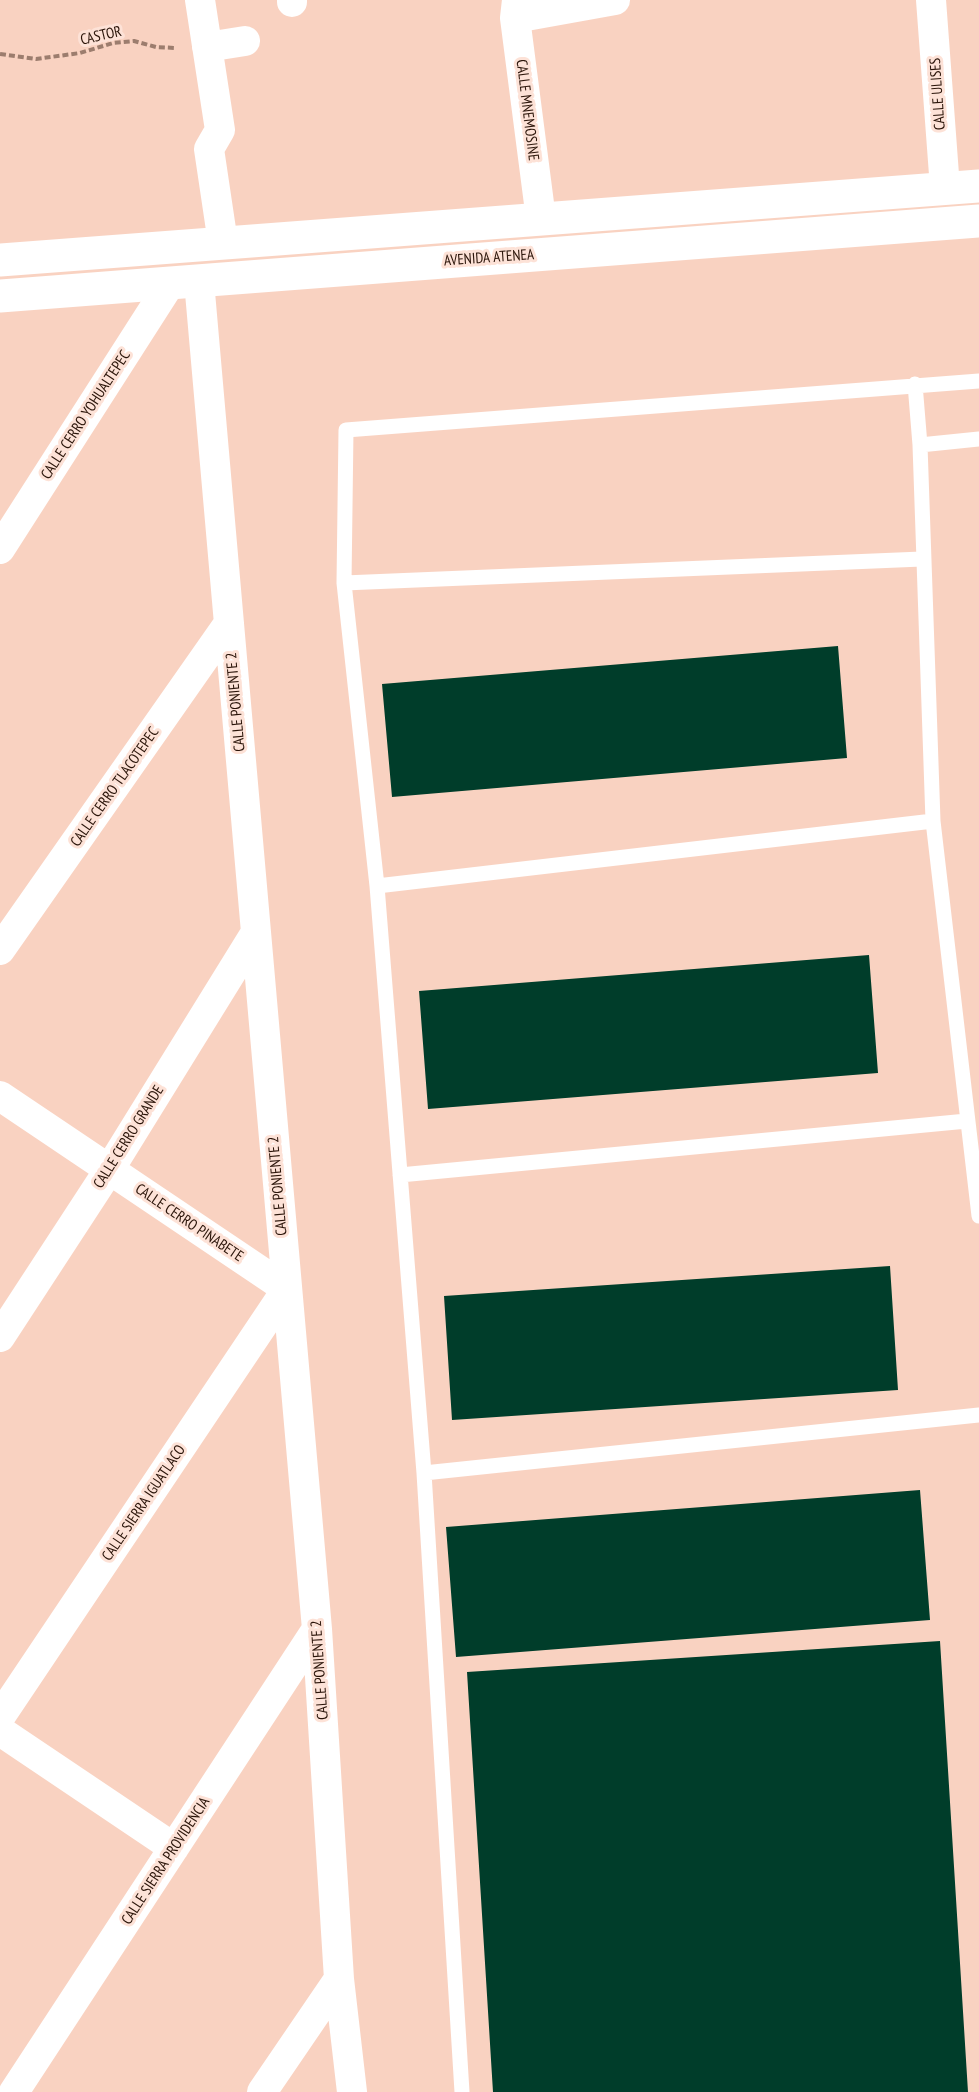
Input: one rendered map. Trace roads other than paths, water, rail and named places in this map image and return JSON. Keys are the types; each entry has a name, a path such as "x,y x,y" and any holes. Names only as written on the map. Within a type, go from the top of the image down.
{"street":[{"path":"200,0 220,130 209,149 223,243"},
{"path":"516,9 615,0"},
{"name":"CALLE ULISES","path":"931,0 945,188"},
{"name":"CALLE MNEMOSINE","path":"516,9 541,219"},
{"path":"207,47 245,40"},
{"path":"0,260 979,186"},
{"name":"AVENIDA ATENEA","path":"0,296 979,221"},
{"name":"CALLE CERRO YOHUALTEPEC","path":"0,549 185,281"},
{"name":"CALLE PONIENTE 2","path":"185,281 229,623 317,1629 339,1979 352,2092"},
{"name":"CALLE CERRO TLACOTEPEC","path":"0,950 229,623"},
{"name":"CALLE CERRO GRANDE","path":"0,1337 110,1170 255,934"},
{"name":"CALLE CERRO PINABETE","path":"0,1096 287,1289"},
{"name":"CALLE SIERRA IGUATLACO","path":"0,1717 287,1289"},
{"name":"CALLE SIERRA PROVIDENCIA","path":"14,2092 317,1629"},
{"path":"0,1731 174,1848"},
{"path":"262,2092 339,1979"}],"lane":[{"path":"462,2092 424,1473 377,886 344,583 346,430 915,384 979,381"},
{"path":"915,384 920,445 922,559 933,821 979,1216"},
{"path":"920,445 979,439"},
{"path":"344,583 922,559"},
{"path":"377,886 933,821"},
{"path":"400,1175 967,1121"},
{"path":"424,1473 979,1415"}]}
